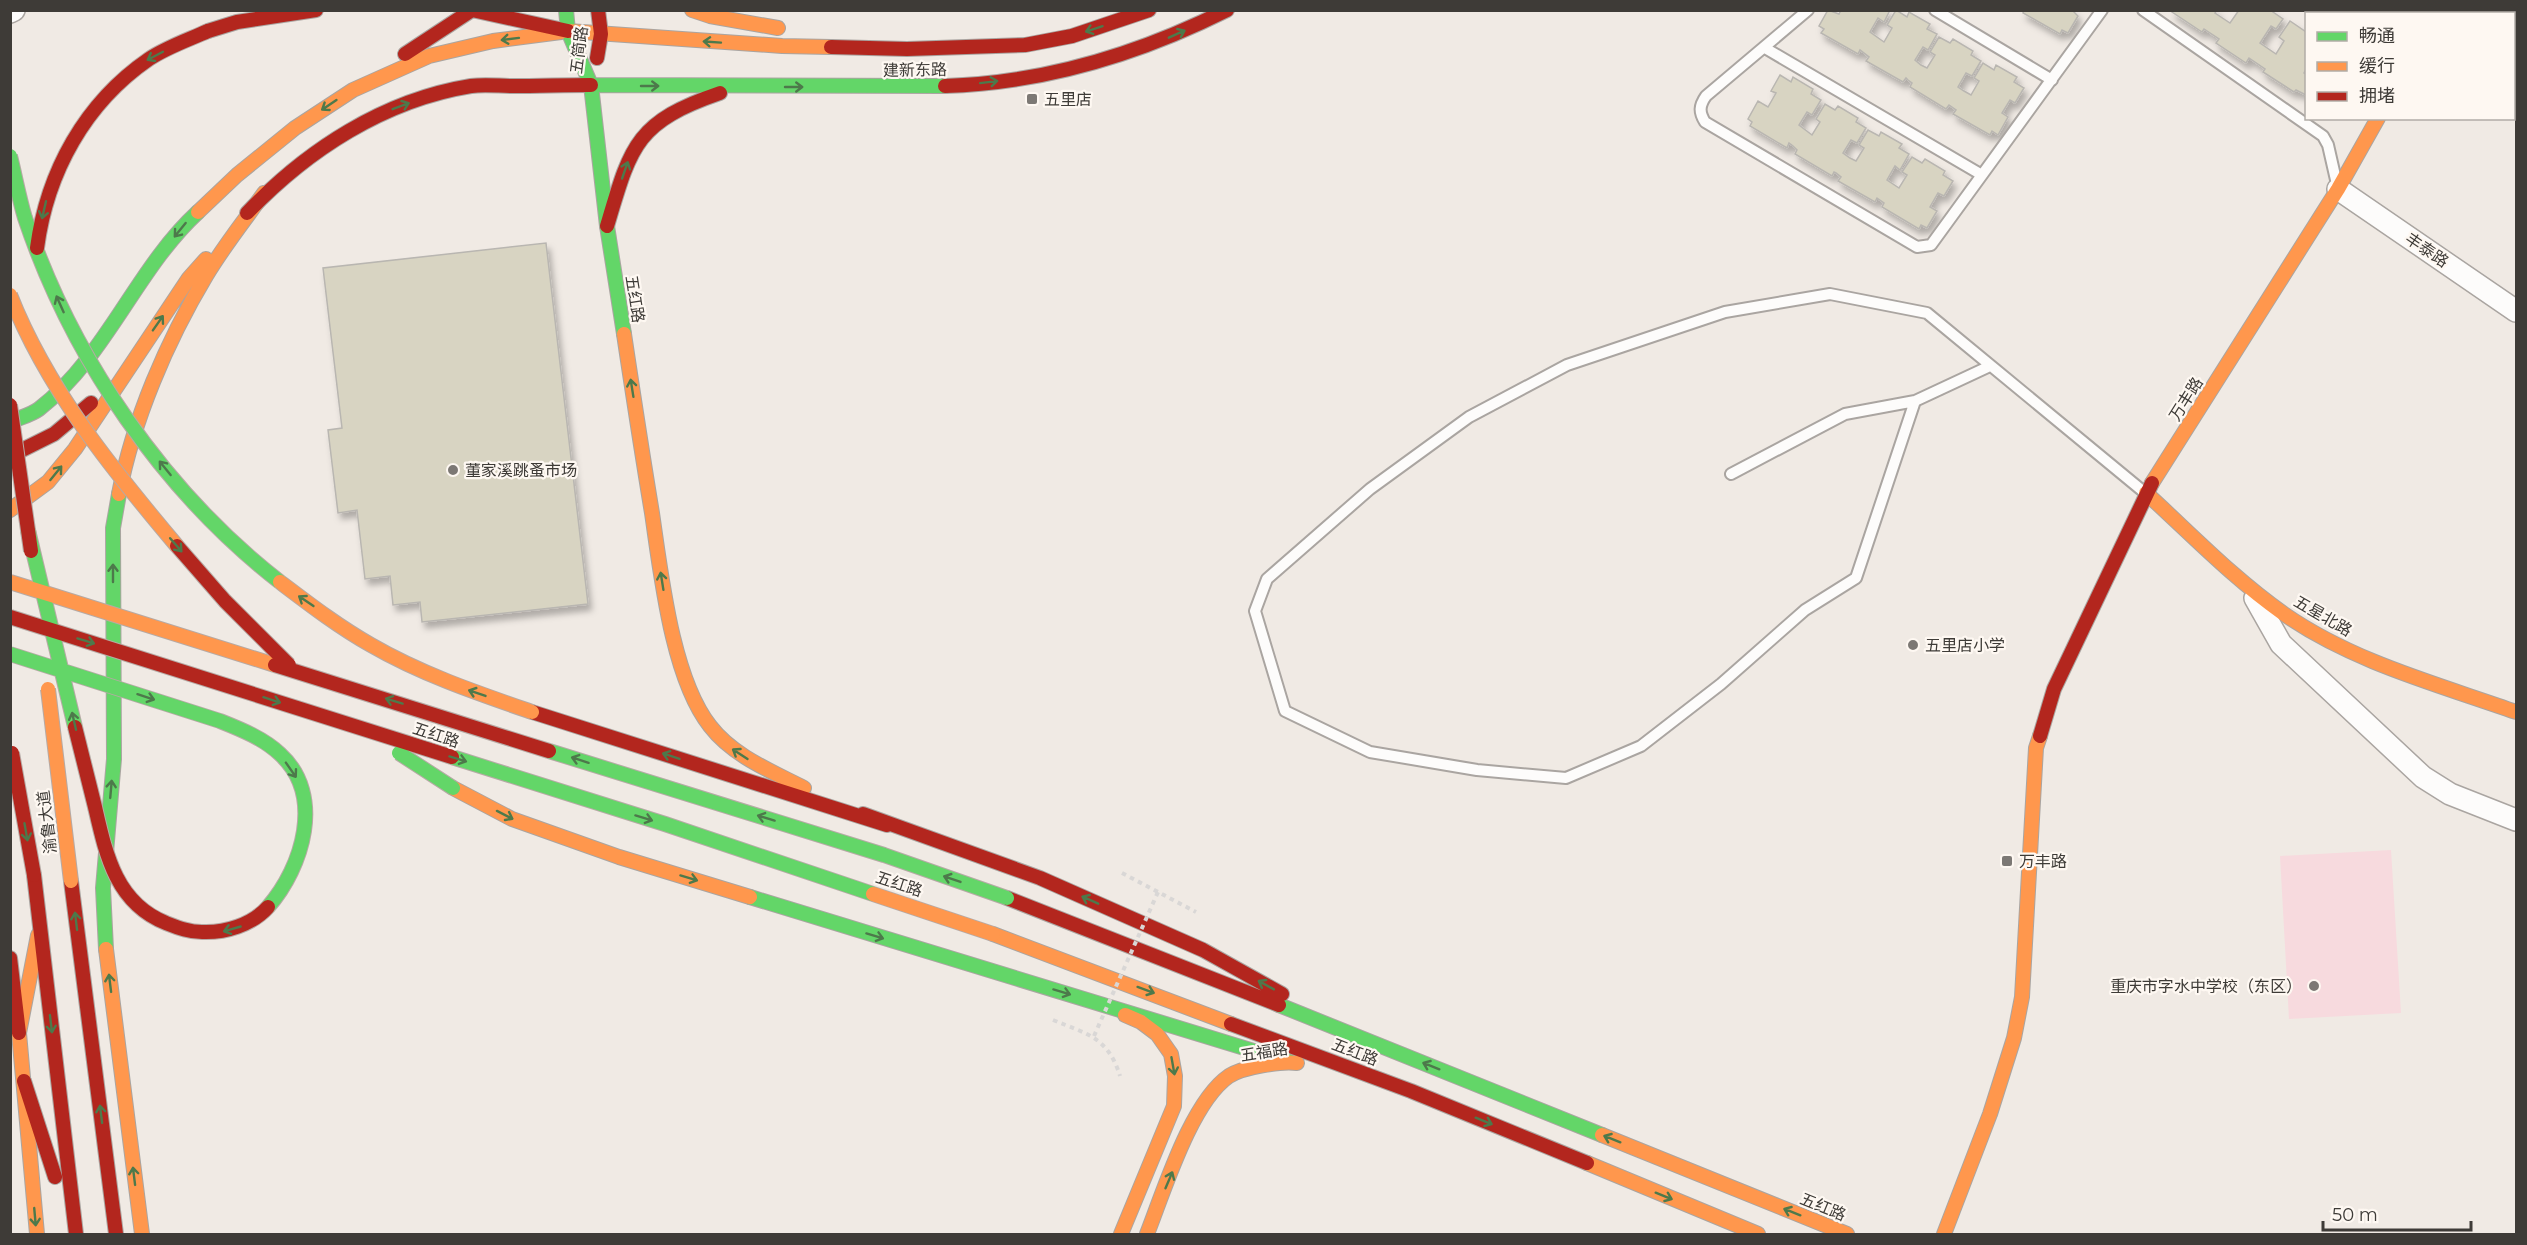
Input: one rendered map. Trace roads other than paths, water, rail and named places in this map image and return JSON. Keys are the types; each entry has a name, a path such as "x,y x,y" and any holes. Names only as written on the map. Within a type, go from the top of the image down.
{"main road":[{"path":"36,286 38,233 47,193 71,142 103,98 150,58 208,31 265,16 316,10"},
{"path":"10,422 38,410 78,371 152,265 190,219 237,175 295,128 472,10 568,31"},
{"name":"五简路","path":"566,10 568,31 591,85"},
{"name":"五简路","path":"591,85 602,34 600,10"},
{"path":"692,10 710,16 907,49"},
{"name":"建新东路","path":"568,31 782,46 907,49 1026,45 1072,36 1149,10"},
{"name":"建新东路","path":"264,193 327,145 372,118 422,98 473,86 909,87 969,85 1027,78 1123,55 1170,38 1227,10"},
{"path":"353,90 429,56 494,41 568,31"},
{"path":"733,57 782,46"},
{"path":"607,226 627,164 637,144 652,124 670,112 736,86 725,75"},
{"name":"五红路","path":"591,85 607,226 666,606 684,672 695,701 710,726 731,747 757,764 887,825 1014,867 1203,950 1354,1034"},
{"name":"万丰路","path":"1944,1234 2003,1074 2022,997 2026,953 2033,775 2036,748 2054,689 2146,493 2338,189 2377,120"},
{"path":"10,156 24,215 56,296 94,371 141,439 178,484 226,536 298,596 370,644 454,685 887,825"},
{"path":"10,510 48,482 75,449 189,278 264,193"},
{"path":"142,1234 105,932 103,888 114,759 113,528 126,456 168,350 206,276 264,193"},
{"path":"10,295 47,374 100,450 162,529 244,623 317,693"},
{"path":"39,328 47,374"},
{"path":"10,456 30,449 63,430 125,371"},
{"name":"渝鲁大道","path":"10,405 28,530 116,1234"},
{"name":"五星北路","path":"2146,493 2248,586 2285,615 2357,654 2517,712"},
{"path":"10,654 44,664 55,668 66,672 189,711 247,731 280,753 302,785 306,822 301,852 293,877 277,900 257,917 233,930 205,934 175,930 150,915 130,899 107,860 88,783 78,737 69,703 67,691 64,680 61,668 58,657 28,530"},
{"name":"五红路","path":"10,582 884,855 1007,898 1354,1034 1846,1234"},
{"name":"五红路","path":"10,617 665,824 993,934 1411,1091 1758,1234"},
{"path":"335,706 398,753 453,788 512,819 619,856 1290,1062"},
{"name":"渝鲁大道","path":"11,748 34,875 75,1234"},
{"name":"渝鲁大道","path":"19,1033 40,924"},
{"path":"10,958 19,1033"},
{"path":"1101,1004 1141,1022 1157,1034 1171,1054 1175,1076 1174,1106 1120,1234"},
{"name":"五福路","path":"1147,1234 1197,1114 1212,1093 1229,1076 1251,1068 1290,1062 1324,1068 1411,1091"},
{"path":"17,1074 75,1234"},
{"path":"17,1074 33,1186 37,1234"}],"street":[{"name":"丰泰路","path":"2338,189 2517,311"},
{"path":"2248,586 2282,644 2423,777 2450,794 2517,820"},
{"path":"17,1074 19,1033"},
{"path":"10,1134 33,1186"}],"lane":[{"path":"561,10 568,31"},
{"path":"1808,10 1706,96 1700,109 1705,122 1917,247 1931,245 2102,10"},
{"path":"1935,10 2052,80"},
{"path":"2143,10 2323,136 2328,145 2338,189"},
{"path":"1765,48 1982,175"},
{"path":"1915,401 1856,578 1805,610 1721,684 1641,746 1566,777 1477,770 1370,752 1286,711 1256,611 1267,579 1370,489 1469,417 1567,365 1725,312 1830,294 1926,313 2146,493"},
{"path":"1731,474 1845,414 1915,401 1990,366"}],"place":[{"name":"五里店","path":"1032,99"},
{"name":"董家溪跳蚤市场","path":"453,470"},
{"name":"五里店小学","path":"1913,645"},
{"name":"万丰路","path":"2007,861"},
{"name":"重庆市字水中学校（东区）","path":"2314,986"}]}
